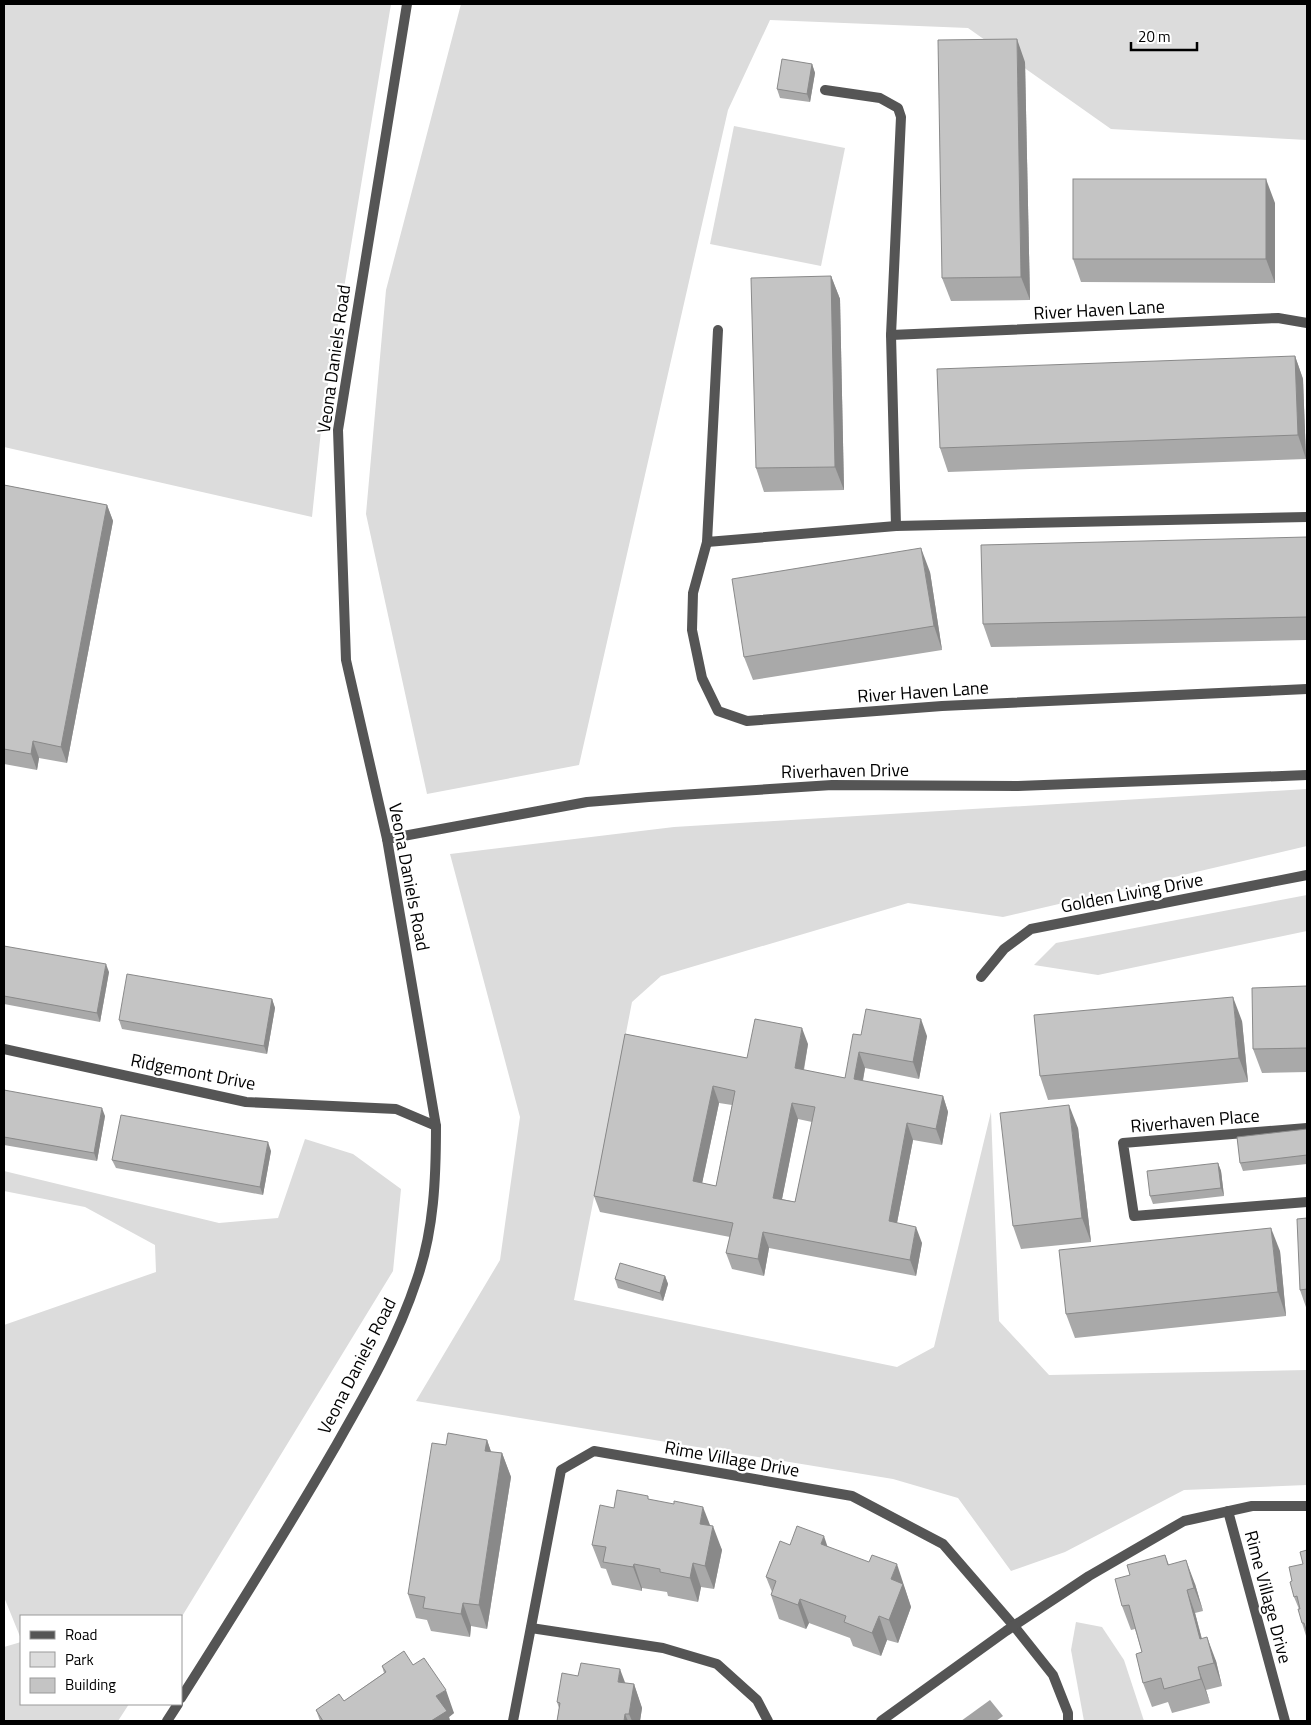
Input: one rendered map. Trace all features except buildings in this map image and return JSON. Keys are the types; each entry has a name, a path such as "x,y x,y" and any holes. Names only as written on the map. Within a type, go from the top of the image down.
{"street":[{"name":"Veona Daniels Road","path":"182,1696 301,1506 367,1391 393,1339 417,1279 431,1226 436,1170 436,1126 388,839 346,660 338,430 407,4"},
{"path":"825,90 880,98 898,108 901,117 891,335 896,526"},
{"name":"River Haven Lane","path":"891,335 1278,318 1307,323"},
{"name":"River Haven Lane","path":"718,330 707,542 693,593 692,630 702,678 718,711 747,721 942,706 1307,688"},
{"path":"707,542 896,526 1307,517"},
{"name":"Riverhaven Drive","path":"388,839 587,802 649,797 832,786 1018,786 1307,775"},
{"name":"Golden Living Drive","path":"981,977 1004,949 1031,929 1307,874"},
{"name":"Ridgemont Drive","path":"4,1049 246,1102 396,1109 436,1126"},
{"name":"Riverhaven Place","path":"1307,1128 1123,1143 1134,1216 1307,1202"},
{"name":"Rime Village Drive","path":"513,1721 561,1470 594,1452 852,1496 943,1544 1014,1626 1053,1675 1068,1713 1068,1721"},
{"name":"Rime Village Drive","path":"882,1721 1014,1626 1089,1576 1184,1521 1252,1506 1307,1506"},
{"name":"Rime Village Drive","path":"1228,1511 1286,1721"},
{"path":"531,1628 663,1648 718,1664 757,1700 768,1721"},
{"path":"167,1721 177,1705"}],"green space":[{"path":"4,4 391,4 322,421 312,517 4,447"},
{"path":"461,4 1307,4 1307,140 1111,129 968,28 770,20 728,110 579,765 427,794 366,514 386,290"},
{"path":"734,126 845,148 821,266 710,244"},
{"path":"1307,789 1307,846 1003,917 908,903 661,976 632,1002 574,1300 897,1367 934,1347 991,1112 999,1321 1049,1375 1307,1370 1307,1485 1184,1490 1065,1552 1011,1571 958,1498 893,1479 416,1401 500,1260 520,1117 450,854 674,827"},
{"path":"1307,895 1307,931 1098,975 1034,965 1056,943"},
{"path":"305,1139 353,1154 401,1189 393,1271 182,1616 20,1615 20,1637 4,1597 4,1325 156,1272 155,1245 85,1207 4,1191 4,1171 219,1223 278,1218"},
{"path":"1076,1622 1102,1627 1124,1660 1144,1721 1084,1721 1071,1650"},
{"path":"20,1642 20,1705 128,1705 118,1721 4,1721 4,1647"}],"shaded area":[{"path":"990,1700 1003,1716 996,1721 961,1721"}]}
